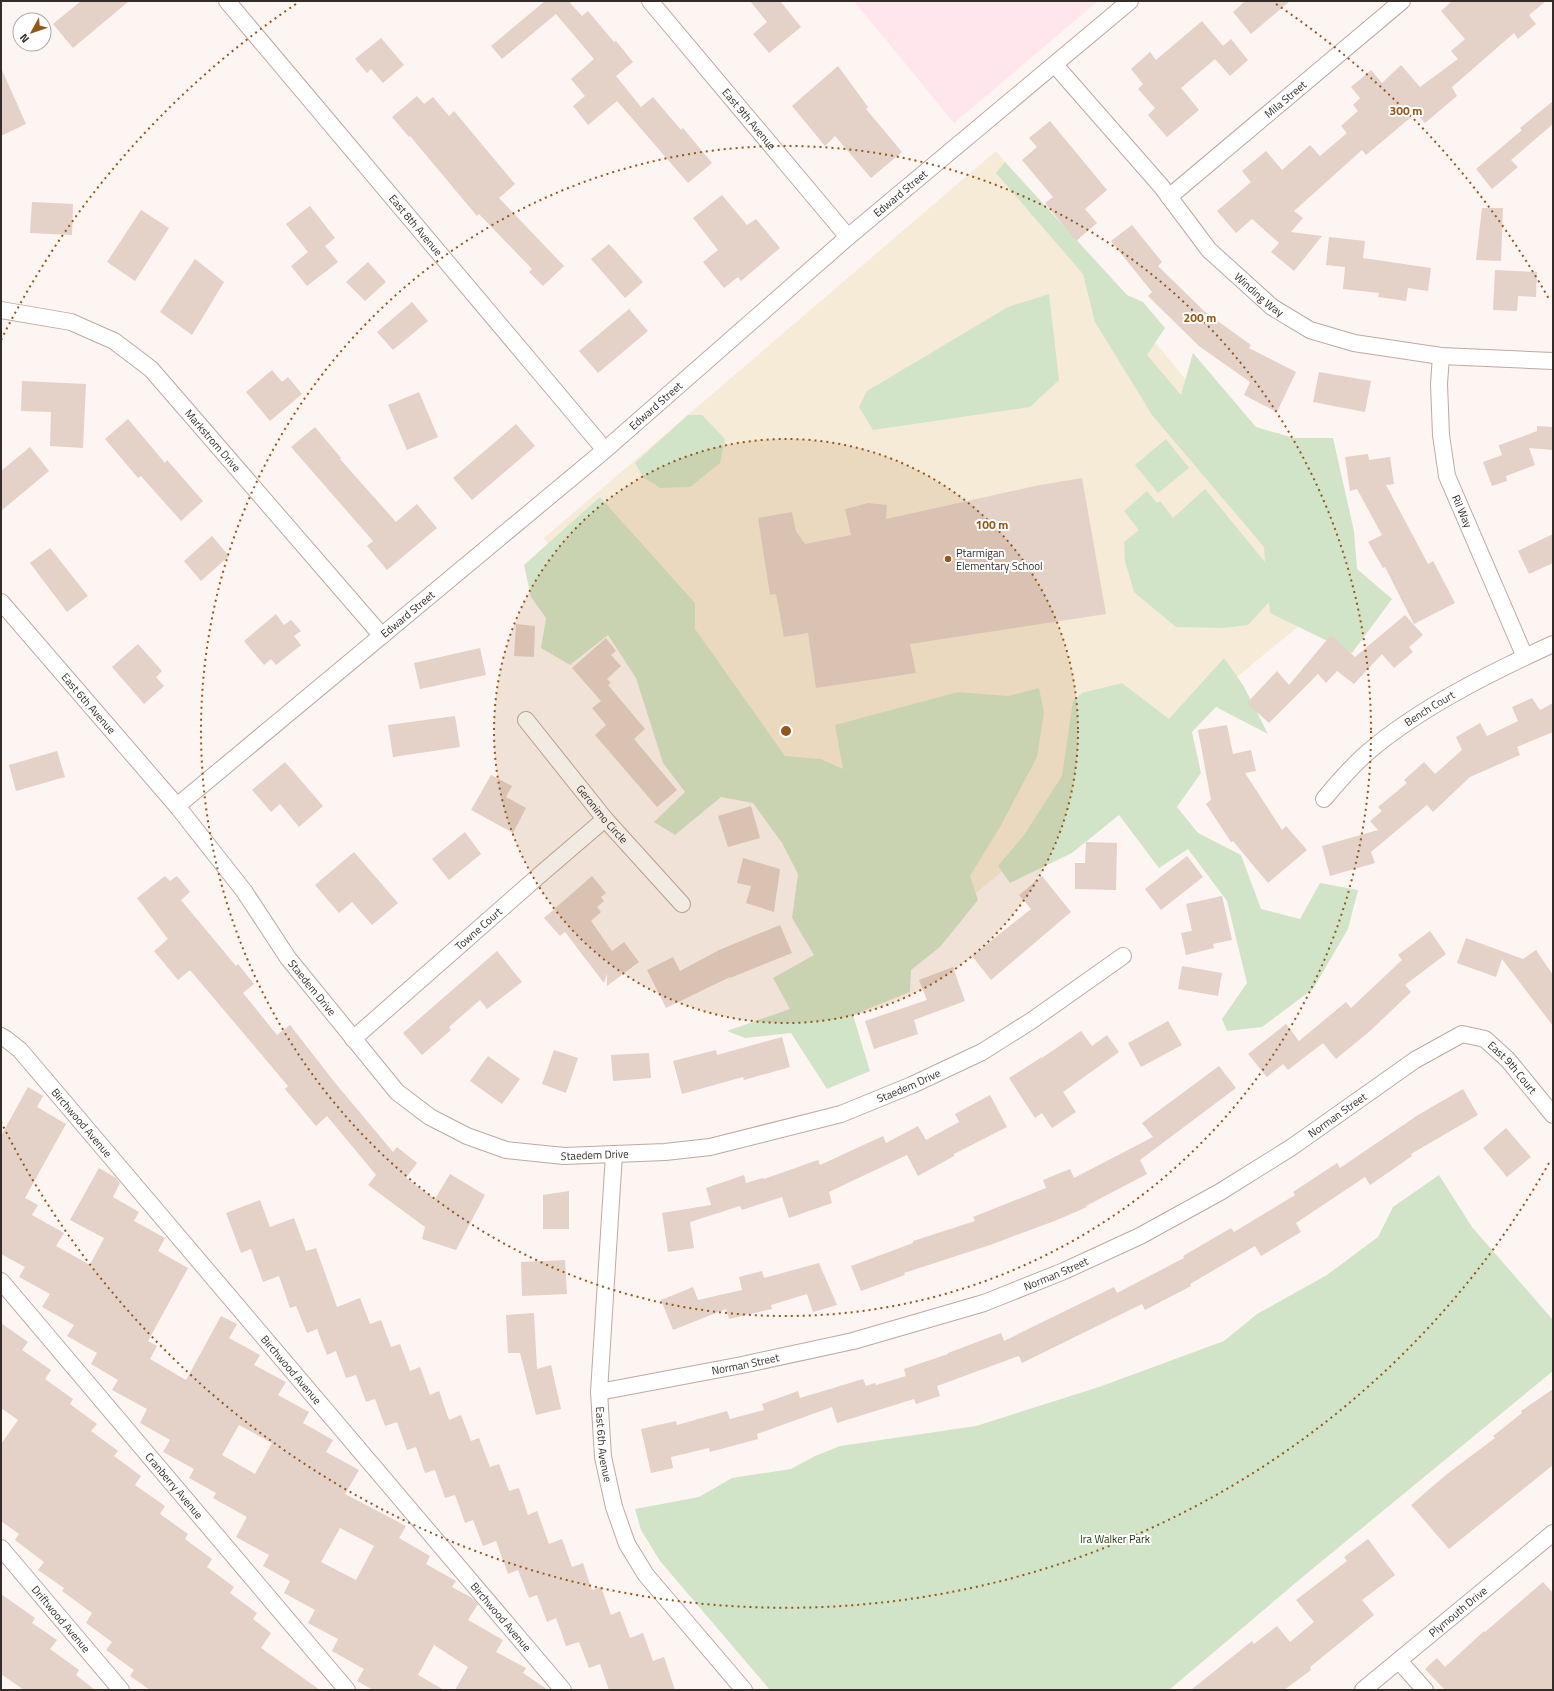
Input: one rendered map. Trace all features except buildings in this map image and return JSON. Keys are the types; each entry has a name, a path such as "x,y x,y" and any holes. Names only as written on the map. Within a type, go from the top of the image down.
{"street":[{"name":"East 8th Avenue","path":"227,1 605,450"},
{"name":"East 9th Avenue","path":"650,1 848,237"},
{"name":"Edward Street","path":"177,806 605,450 848,237 1130,1"},
{"name":"Mila Street","path":"1169,197 1402,1"},
{"name":"Winding Way","path":"1055,65 1161,186 1210,250 1272,308 1310,330 1354,343 1441,356 1553,361"},
{"name":"Markstrom Drive","path":"1,310 72,322 114,341 151,370 382,636"},
{"name":"Ril Way","path":"1441,356 1441,436 1447,476 1525,657"},
{"name":"East 6th Avenue","path":"1,602 177,806"},
{"name":"Bench Court","path":"1324,799 1344,775 1368,752 1424,711 1525,657 1553,644"},
{"name":"Geronimo Circle","path":"526,720 605,819 682,904"},
{"name":"Staedem Drive","path":"177,806 244,891 288,958 397,1092 430,1117 467,1136 506,1150 564,1156 665,1152 710,1147 841,1114 912,1085 982,1052 1031,1021 1123,956"},
{"name":"Towne Court","path":"353,1039 605,819"},
{"name":"East 9th Court","path":"1462,1034 1485,1039 1508,1060 1553,1115"},
{"name":"Norman Street","path":"599,1392 742,1365 853,1341 984,1303 1064,1271 1140,1236 1220,1192 1292,1147 1415,1060 1462,1034"},
{"name":"Birchwood Avenue","path":"1,1036 20,1050 563,1690"},
{"name":"East 6th Avenue","path":"614,1154 599,1392 603,1457 614,1507 627,1544 646,1575 744,1690"},
{"name":"Cranberry Avenue","path":"1,1280 347,1690"},
{"name":"Plymouth Drive","path":"1363,1690 1553,1533"},
{"name":"Driftwood Avenue","path":"1,1548 121,1690"},
{"path":"1398,1661 1425,1690"}],"shaded area":[{"path":"854,1 1098,1 954,123"},
{"name":"Ptarmigan Elementary School","path":"996,151 1353,581 889,965 544,538"}],"green space":[{"path":"1005,162 1127,295 1143,302 1165,328 1147,355 1181,395 1193,353 1256,427 1294,438 1333,438 1354,531 1357,569 1392,599 1352,653 1270,613 1269,602 1248,625 1223,628 1176,627 1134,592 1125,561 1124,542 1139,530 1124,511 1147,491 1157,503 1160,501 1173,518 1205,489 1265,562 1264,547 1152,415 1095,322 1083,274 996,173"},
{"path":"1049,294 1059,380 1030,407 873,430 859,407 867,391 1008,307"},
{"path":"688,415 702,415 725,439 720,463 690,487 660,488 643,477 635,463"},
{"path":"1166,439 1189,468 1158,493 1135,465"},
{"path":"600,497 695,603 695,629 785,756 821,759 843,769 835,725 958,692 1008,696 1039,688 1044,713 1037,757 1000,827 970,876 978,900 940,947 911,970 910,992 853,1015 870,1071 827,1089 791,1033 745,1038 727,1031 790,1009 773,978 814,955 792,918 798,874 782,843 753,803 721,797 675,835 654,822 685,792 663,763 636,678 608,635 570,665 541,648 546,618 531,597 524,565"},
{"path":"1224,658 1243,685 1268,734 1216,707 1192,732 1201,773 1177,807 1198,833 1241,855 1261,909 1300,919 1320,883 1358,890 1348,929 1313,989 1262,1027 1227,1031 1222,1019 1247,983 1227,901 1188,849 1159,868 1119,815 1072,853 1010,883 998,866 1024,835 1062,776 1073,701 1082,693 1122,683 1169,719"},
{"name":"Ira Walker Park","path":"1439,1175 1472,1227 1553,1320 1553,1371 1305,1575 1169,1690 770,1690 660,1561 641,1530 635,1509 699,1497 732,1478 791,1469 815,1456 840,1446 976,1426 1099,1387 1224,1341 1257,1314 1327,1275 1378,1237 1393,1207"}],"place":[{"name":"Ptarmigan Elementary School","path":"948,559"}]}
